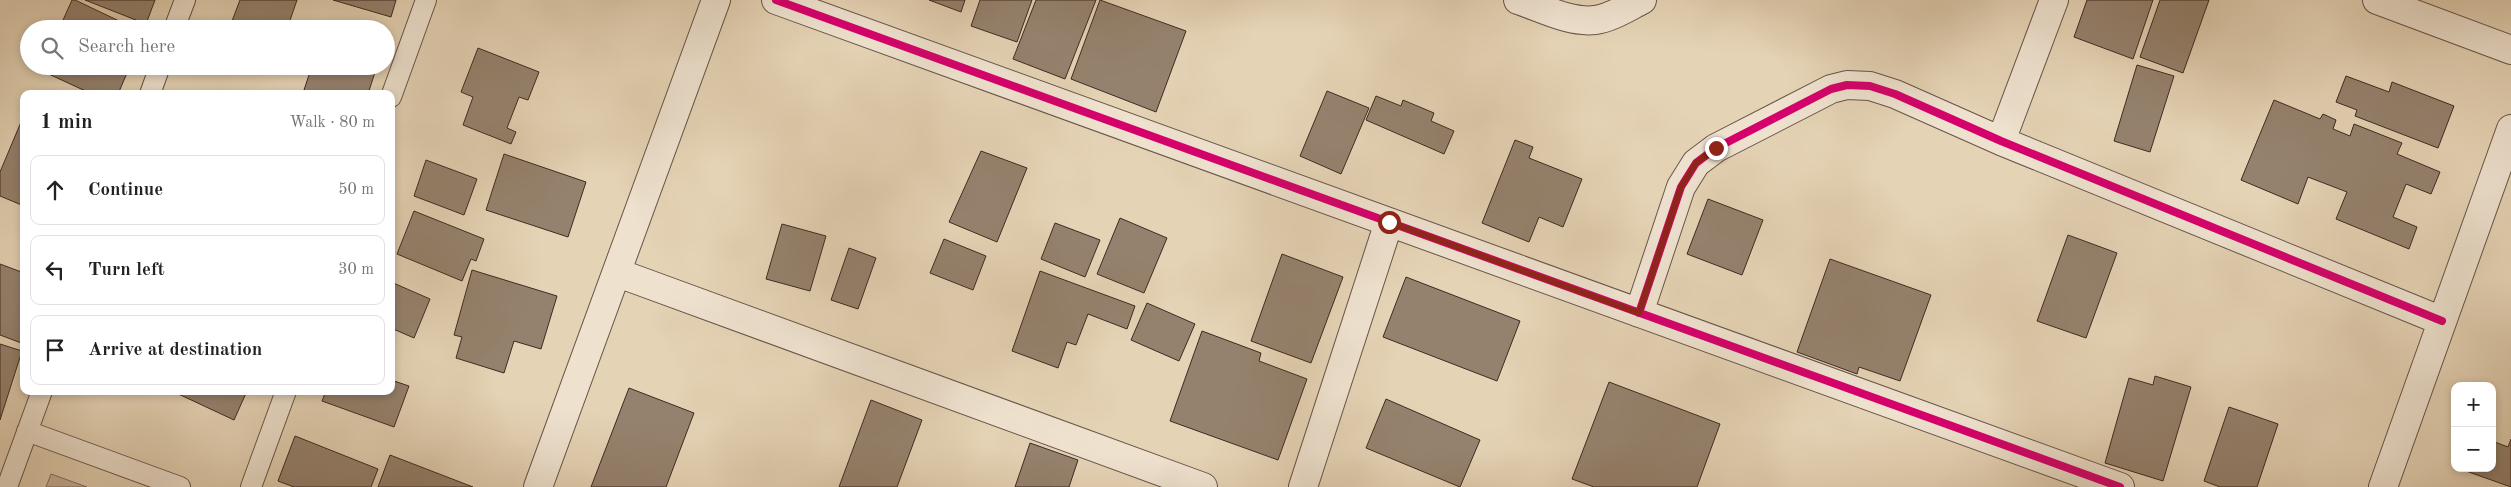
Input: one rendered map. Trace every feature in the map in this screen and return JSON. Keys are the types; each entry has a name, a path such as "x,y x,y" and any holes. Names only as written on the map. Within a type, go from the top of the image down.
{"street":[{"path":"538,487 716,0"},
{"path":"776,0 2120,487"},
{"path":"1518,0 1575,19 1595,20 1620,12 1642,0"},
{"path":"2002,141 2054,0"},
{"path":"2377,0 2511,50"},
{"path":"1639,313 1681,187 1696,163 1716,148 1831,89 1847,85 1870,86 2442,321"},
{"path":"2384,487 2511,129"},
{"path":"1303,487 1389,222"},
{"path":"618,272 1202,487"}],"lane":[{"path":"177,20 185,0"},
{"path":"394,90 426,0"},
{"path":"151,90 157,75"},
{"path":"7,487 41,395"},
{"path":"251,487 285,395"},
{"path":"28,431 180,487"}],"shaded area":[{"path":"51,474 87,487 46,487"}],"building":[{"path":"72,0 75,0 117,20 63,20"},
{"path":"85,0 155,0 148,20 136,20"},
{"path":"240,0 297,0 290,20 232,20"},
{"path":"333,0 396,0 391,17"},
{"path":"929,0 965,0 961,12"},
{"path":"980,0 1032,0 1017,42 971,26"},
{"path":"1036,0 1096,0 1065,79 1013,59"},
{"path":"1100,0 1186,31 1156,112 1071,79"},
{"path":"2087,0 2153,0 2133,59 2074,37"},
{"path":"2160,0 2209,0 2183,73 2140,57"},
{"path":"478,48 539,72 528,100 519,97 507,128 516,132 511,144 463,125 473,97 461,92"},
{"path":"2137,65 2174,76 2150,152 2114,141"},
{"path":"51,75 126,75 120,90 83,90"},
{"path":"309,75 374,75 369,90 304,90"},
{"path":"2346,76 2389,92 2392,82 2454,106 2438,148 2355,116 2357,110 2336,102"},
{"path":"1327,91 1369,108 1341,174 1300,156"},
{"path":"1376,96 1401,106 1403,100 1434,113 1431,121 1454,131 1444,154 1366,120"},
{"path":"2274,100 2320,119 2323,114 2336,120 2333,129 2350,136 2354,124 2402,143 2397,154 2440,172 2431,194 2406,184 2393,217 2417,227 2409,249 2336,219 2347,192 2308,177 2298,204 2241,180"},
{"path":"20,124 20,204 0,196 0,172"},
{"path":"1515,140 1533,147 1529,158 1582,179 1563,227 1539,217 1529,242 1482,223"},
{"path":"981,151 1027,168 997,242 949,222"},
{"path":"504,154 586,182 568,237 486,210"},
{"path":"426,160 477,179 464,215 414,196"},
{"path":"1708,199 1763,220 1742,275 1687,254"},
{"path":"414,211 484,239 476,261 471,259 462,281 397,254"},
{"path":"1120,218 1167,238 1144,293 1097,274"},
{"path":"1055,223 1100,240 1085,277 1041,259"},
{"path":"782,224 826,236 810,291 766,279"},
{"path":"2068,235 2117,253 2086,338 2037,321"},
{"path":"944,239 986,256 973,290 930,273"},
{"path":"849,248 876,258 858,309 831,300"},
{"path":"1282,254 1343,277 1311,363 1251,341"},
{"path":"1830,259 1931,295 1900,381 1859,367 1857,374 1797,352"},
{"path":"0,264 20,272 20,342 0,335"},
{"path":"472,270 557,296 541,349 514,341 504,373 456,358 462,337 454,335"},
{"path":"1040,271 1135,306 1127,329 1088,314 1076,345 1067,342 1058,368 1012,351"},
{"path":"1406,277 1520,321 1497,381 1383,337"},
{"path":"395,284 430,299 414,338 395,330"},
{"path":"1147,303 1195,324 1179,361 1131,340"},
{"path":"1202,331 1261,353 1259,361 1307,379 1278,460 1170,421"},
{"path":"0,344 20,350 20,357 0,420"},
{"path":"2155,376 2191,387 2163,481 2105,463 2129,378 2153,385"},
{"path":"395,381 409,386 394,427 322,401 324,395 395,395"},
{"path":"1609,382 1720,424 1697,487 1594,487 1572,479"},
{"path":"629,388 694,413 666,487 591,487"},
{"path":"181,395 245,395 234,420"},
{"path":"1386,399 1480,440 1460,487 1366,448"},
{"path":"871,400 922,420 897,487 839,487"},
{"path":"2229,407 2278,424 2257,487 2220,487 2204,481"},
{"path":"295,436 378,469 371,487 294,487 278,481"},
{"path":"2511,439 2511,487 2469,472 2496,472 2496,442 2508,447"},
{"path":"1030,443 1078,460 1069,487 1015,487"},
{"path":"390,455 473,487 378,487"}],"cycle path":[{"path":"776,0 2120,487"},
{"path":"1639,313 1681,187 1696,163 1716,148 1831,89 1847,85 1870,86 1895,94 2001,141 2442,321"}],"route":[{"path":"1389,222 1639,313 1681,187 1696,163 1716,148"}]}
